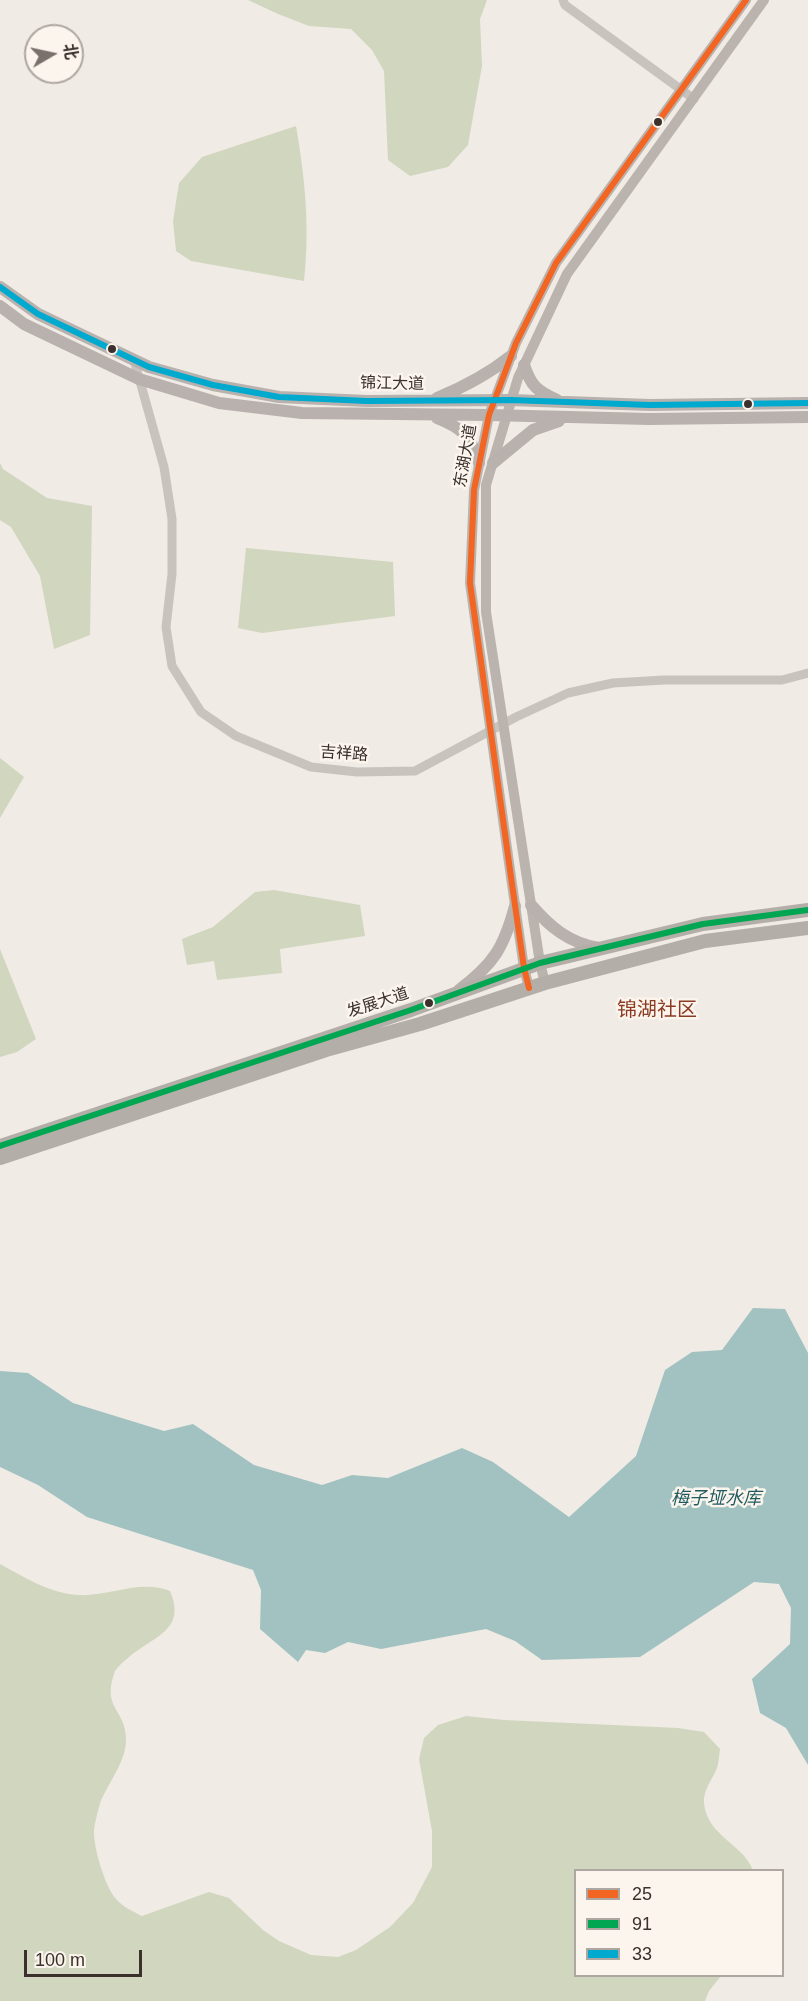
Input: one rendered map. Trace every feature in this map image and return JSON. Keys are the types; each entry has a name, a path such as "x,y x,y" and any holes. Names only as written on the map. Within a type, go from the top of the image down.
{"highway":[{"name":"发展大道","path":"0,1146 452,995 540,963 703,924 808,910"},
{"name":"发展大道","path":"0,1158 326,1050 420,1024 545,983 705,941 808,928"}],"main road":[{"name":"东湖大道","path":"529,988 524,968 470,583 474,490 489,415 511,356 556,263 746,0"},
{"name":"东湖大道","path":"545,983 486,612 486,485 511,400 524,365 567,274 764,0"},
{"name":"锦江大道","path":"0,286 38,315 149,367 213,385 279,397 429,401 511,400 650,405 808,403"},
{"name":"锦江大道","path":"0,306 24,324 139,379 219,403 302,413 566,418 808,417"},
{"path":"429,401 490,373 511,356"},
{"path":"524,365 529,380 540,392 564,403"},
{"path":"427,414 455,425 473,444 479,463"},
{"path":"493,463 533,430 566,418"},
{"path":"531,905 558,932 583,945 600,948"},
{"path":"452,995 479,975 497,955 508,933 515,906"}],"street":[{"path":"563,0 565,5 694,99"},
{"name":"吉祥路","path":"134,360 164,467 172,519 171,574 166,627 172,666 201,712 236,736 311,767 357,772 415,771 503,723 568,693 613,683 664,680 782,680 808,673"}],"green space":[{"path":"248,0 487,0 480,19 482,66 468,145 448,167 410,176 388,160 384,71 372,50 351,29 309,26"},
{"path":"296,126 306,203 307,241 304,281 191,261 176,251 173,221 179,183 202,157"},
{"path":"0,463 3,469 47,498 92,506 90,635 54,649 40,576 11,527 0,520"},
{"path":"246,548 393,562 395,616 262,633 238,628"},
{"path":"0,758 24,777 0,818"},
{"path":"274,890 360,905 365,936 280,949 282,973 217,980 214,961 187,965 182,939 213,927 255,892"},
{"path":"0,949 36,1039 17,1052 0,1057"},
{"path":"0,1564 37,1584 67,1594 89,1595 147,1587 170,1591 174,1604 171,1624 115,1671 111,1684 112,1702 125,1729 125,1748 120,1764 100,1803 94,1827 95,1846 100,1866 112,1893 128,1909 142,1916 209,1892 229,1898 263,1930 279,1941 311,1955 338,1957 356,1950 390,1927 413,1903 432,1867 432,1831 419,1759 424,1738 438,1725 466,1716 504,1720 678,1728 704,1732 720,1749 717,1768 705,1794 704,1803 707,1814 711,1824 741,1853 752,1869 574,1869 574,1977 720,1977 709,1991 705,2001 0,2001"}],"water":[{"name":"梅子垭水库","path":"753,1308 785,1309 808,1353 808,1765 786,1728 760,1713 752,1679 790,1644 791,1608 779,1584 754,1582 640,1657 542,1660 515,1641 486,1629 381,1649 348,1642 325,1653 306,1650 298,1662 260,1629 261,1590 253,1570 87,1517 38,1485 0,1467 0,1371 28,1373 73,1403 164,1431 193,1424 254,1465 322,1485 352,1475 388,1478 462,1448 493,1462 569,1517 636,1456 665,1370 692,1352 722,1350"}],"transit line":[{"name":"25","path":"529,988 524,968 470,583 474,490 489,415 516,343 556,263 746,0"},
{"name":"33","path":"0,287 38,314 149,367 213,385 279,397 367,401 511,400 650,405 808,403"},
{"name":"91","path":"0,1146 411,1010 540,963 703,924 808,910"}],"district":[{"name":"锦湖社区","path":"657,1010"}]}
